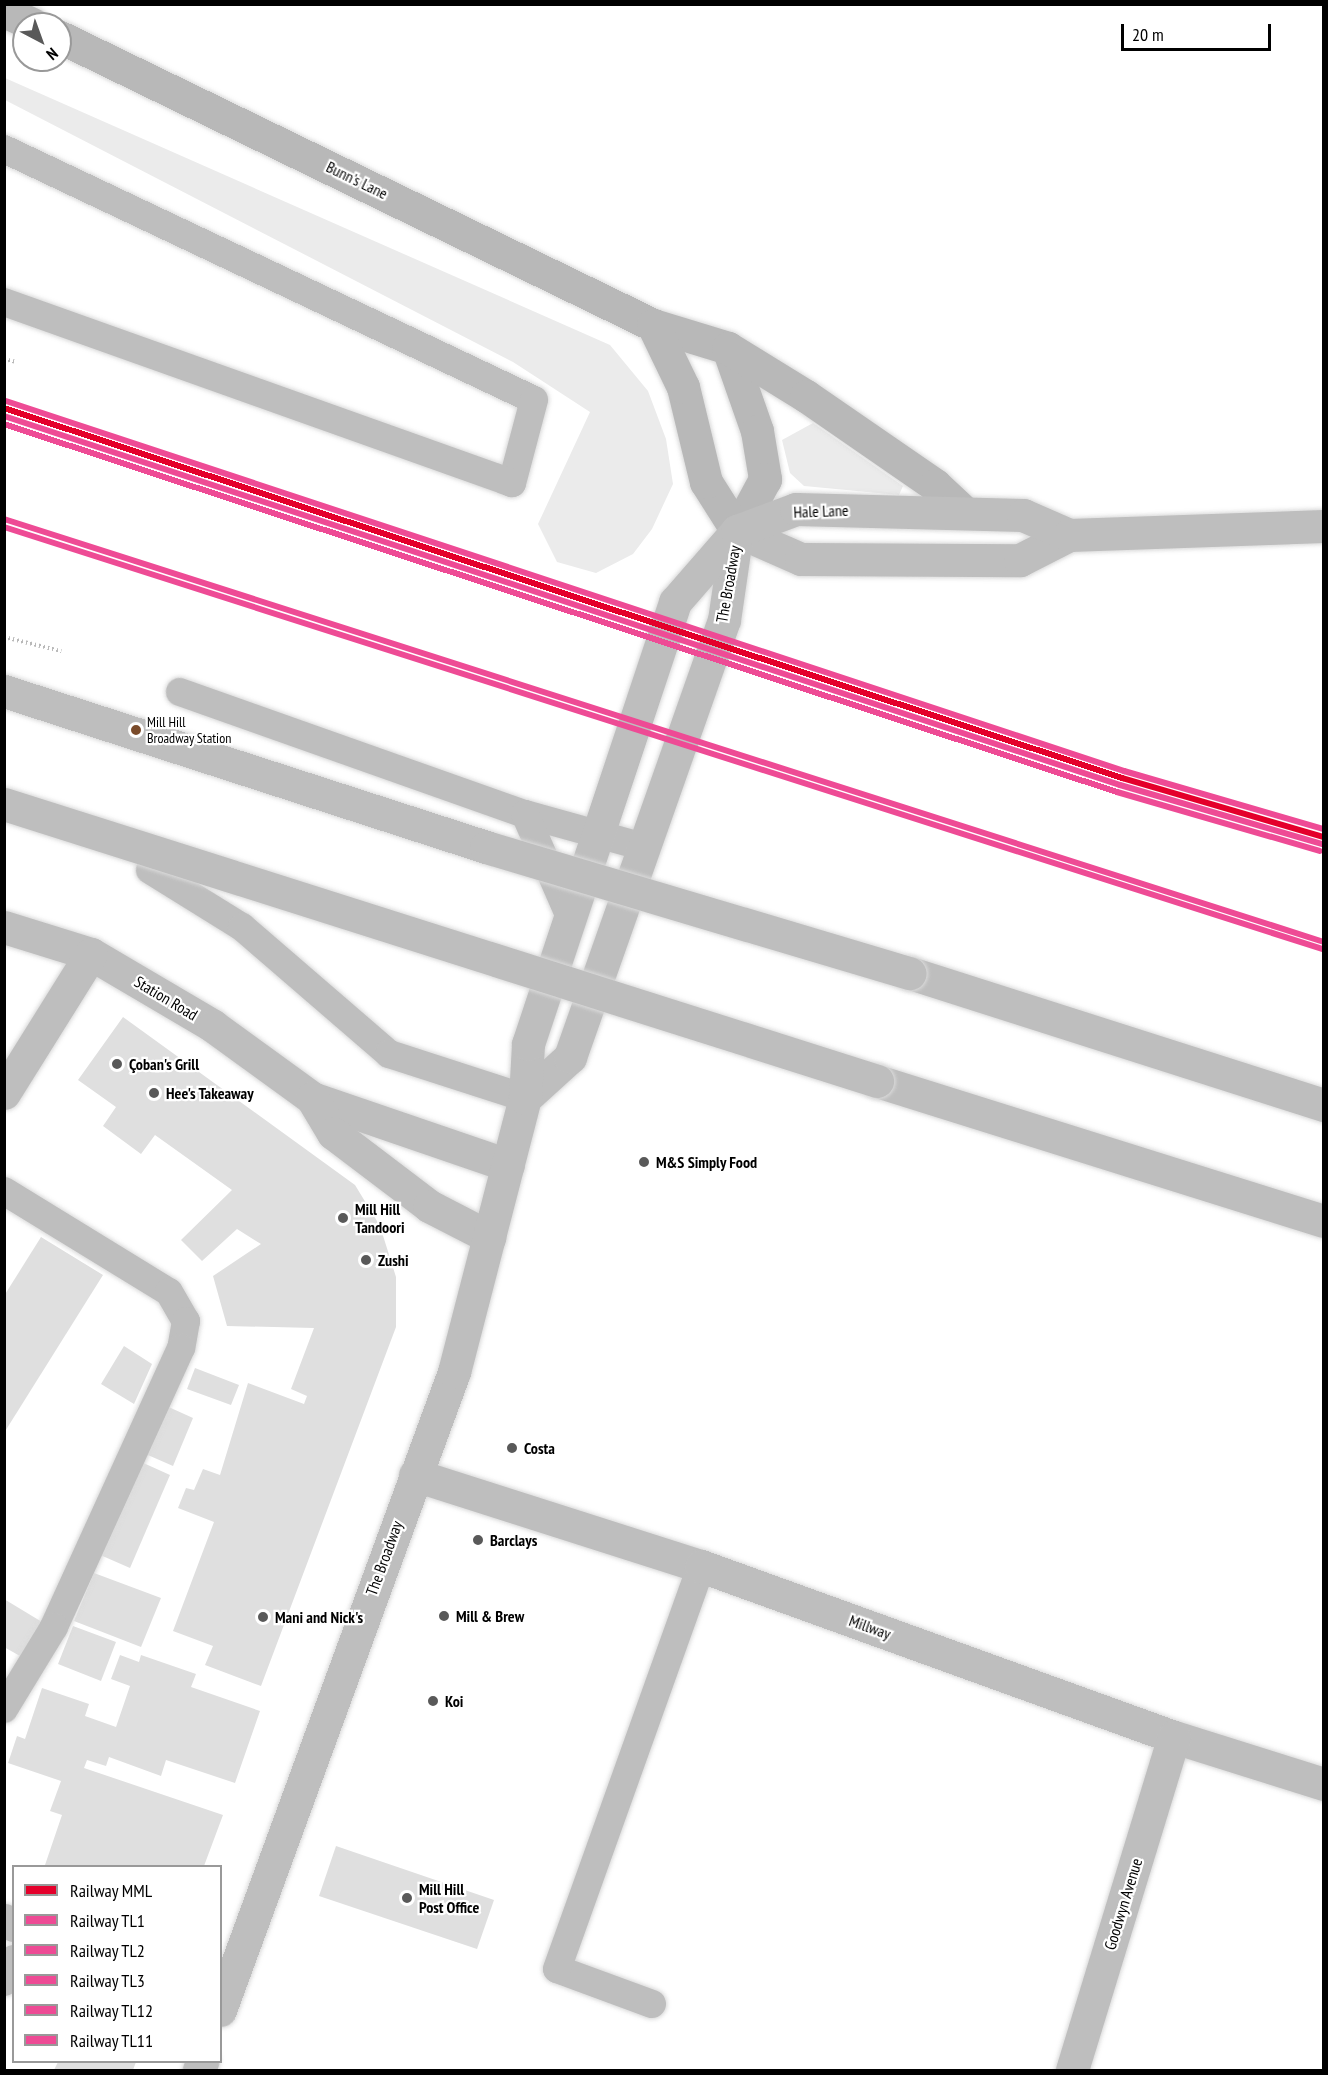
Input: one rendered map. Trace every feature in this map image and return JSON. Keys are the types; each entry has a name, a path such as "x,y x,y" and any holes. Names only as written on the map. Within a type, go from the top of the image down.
{"main road":[{"name":"Hale Lane","path":"737,531 795,509 1023,515 1070,535"},
{"name":"Hale Lane","path":"737,531 801,560 1020,560 1070,535 1323,526"},
{"name":"The Broadway","path":"222,2005 454,1372 525,1098 528,1044 675,602 737,531"},
{"name":"The Broadway","path":"525,1098 570,1057 724,620 737,531"},
{"path":"4,691 486,847 910,973 1323,1106"},
{"path":"4,804 1323,1221"},
{"name":"Station Road","path":"4,927 91,954 213,1026 312,1098 508,1165"},
{"path":"4,1093 91,954"},
{"name":"Station Road","path":"312,1098 333,1133 429,1206 489,1237"},
{"name":"Millway","path":"415,1475 701,1566 1174,1737 1323,1784"},
{"name":"Goodwyn Avenue","path":"1072,2070 1174,1737"}],"street":[{"name":"Bunn's Lane","path":"72,43 653,325 728,348 806,396 935,485 963,512"},
{"path":"653,325 683,387 706,482 737,531 765,479 754,421 728,348"}],"lane":[{"path":"4,149 534,400 512,483 4,302"},
{"path":"180,692 525,814 598,832 644,847"},
{"path":"525,814 570,917"},
{"path":"150,870 242,927 389,1054 525,1098"},
{"path":"4,1191 169,1292 186,1321 181,1348 54,1627 4,1709"},
{"path":"652,2004 557,1969 701,1566"},
{"path":"4,1982 12,1964"}],"path":[{"path":"4,359 16,363"},
{"path":"4,637 61,651"}],"shaded area":[{"path":"5,78 610,345 648,391 666,439 673,484 652,529 633,554 596,573 557,562 538,524 590,412 513,362 5,100"},
{"path":"813,423 903,486 899,495 804,486 790,473 782,440"}],"building":[{"path":"123,1017 355,1185 380,1226 396,1277 396,1327 261,1686 205,1665 213,1646 173,1631 214,1522 178,1508 186,1488 194,1490 203,1469 220,1475 248,1383 304,1404 307,1396 291,1389 314,1328 227,1326 213,1276 261,1244 237,1229 202,1261 181,1240 232,1190 155,1135 141,1154 103,1126 116,1107 78,1080"},
{"path":"41,1237 103,1275 4,1433 4,1296"},
{"path":"124,1346 152,1364 134,1404 101,1384"},
{"path":"195,1368 239,1385 231,1405 187,1389"},
{"path":"162,1404 193,1418 173,1466 141,1452"},
{"path":"139,1461 170,1475 130,1568 98,1554"},
{"path":"94,1573 161,1598 141,1647 74,1621"},
{"path":"4,1599 42,1622 20,1656 4,1647"},
{"path":"73,1626 116,1642 101,1681 58,1664"},
{"path":"120,1655 139,1662 141,1655 196,1674 191,1687 260,1711 235,1783 166,1760 161,1776 109,1757 106,1766 87,1760 84,1768 223,1815 204,1865 45,1865 62,1815 50,1811 61,1781 8,1763 17,1736 25,1739 42,1688 89,1704 85,1716 116,1727 130,1686 111,1679"},
{"name":"Mill Hill Post Office","path":"336,1846 494,1900 477,1949 319,1896"},
{"path":"58,2063 136,2063 133,2070 54,2070"}],"rail line":[{"name":"TL2","path":"6,401 1124,771 1324,829"},
{"name":"MML","path":"4,408 1122,778 1324,837"},
{"name":"TL1","path":"4,416 1120,785 1322,844"},
{"name":"TL3","path":"4,424 1117,792 1320,851"},
{"name":"TL12","path":"4,519 1324,942"},
{"name":"TL11","path":"4,527 1322,949"}],"place":[{"name":"Mill Hill Broadway Station","path":"136,730"},
{"name":"Çoban's Grill","path":"117,1064"},
{"name":"Hee's Takeaway","path":"154,1093"},
{"name":"M&S Simply Food","path":"644,1162"},
{"name":"Mill Hill Tandoori","path":"343,1218"},
{"name":"Zushi","path":"366,1260"},
{"name":"Costa","path":"512,1448"},
{"name":"Barclays","path":"478,1540"},
{"name":"Mill & Brew","path":"444,1616"},
{"name":"Mani and Nick's","path":"263,1617"},
{"name":"Koi","path":"433,1701"},
{"name":"Mill Hill Post Office","path":"407,1898"}]}
